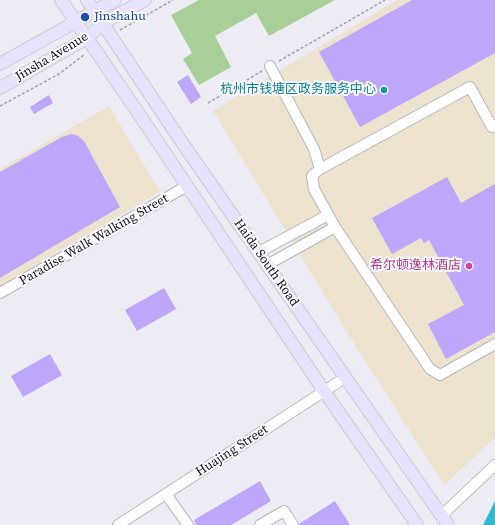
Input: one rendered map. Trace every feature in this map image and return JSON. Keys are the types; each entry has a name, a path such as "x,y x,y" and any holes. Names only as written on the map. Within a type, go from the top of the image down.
{"main road":[{"name":"Haida South Road","path":"61,0 324,391 417,525"},
{"name":"Haida South Road","path":"87,0 181,141 444,521"},
{"name":"Jinsha Avenue","path":"0,64 115,0"},
{"name":"Jinsha Avenue","path":"0,88 86,38 103,23 145,0"}],"street":[{"path":"270,66 314,148 320,170"},
{"path":"495,125 492,127 470,87 320,170 312,176 314,189 335,227 430,369 440,375 495,344"},
{"name":"Paradise Walk Walking Street","path":"0,293 187,186"},
{"path":"259,252 328,215"},
{"path":"267,265 335,227"},
{"name":"Huajing Street","path":"118,525 346,378"},
{"path":"444,521 495,465"},
{"path":"166,494 188,525"},
{"path":"260,525 284,511 293,525"}],"path":[{"path":"208,103 385,0"}],"shaded area":[{"path":"397,0 495,0 495,438 444,485 350,337 213,111"},
{"path":"109,106 160,192 0,286 0,169"}],"green space":[{"path":"199,0 335,0 269,36 256,13 215,36 231,67 199,85 183,59 192,53 171,15"}],"water":[{"path":"495,501 495,525 483,525"}],"building":[{"name":"杭州市钱塘区政务服务中心","path":"412,0 495,0 495,53 360,127 319,52"},
{"path":"188,75 201,97 191,104 177,82"},
{"path":"49,95 53,103 34,114 30,107"},
{"path":"72,134 78,136 84,141 120,207 0,278 0,172 62,137"},
{"name":"希尔顿逸林酒店","path":"447,177 461,203 495,184 495,332 446,359 428,324 464,305 429,240 424,243 421,238 392,254 372,218"},
{"path":"164,288 176,309 137,331 125,310"},
{"path":"50,354 62,375 23,397 11,376"},
{"path":"260,481 271,501 231,525 196,525 194,520"},
{"path":"335,501 350,525 299,525 299,524"}],"place":[{"name":"Jinshahu","path":"85,17"},
{"name":"杭州市钱塘区政务服务中心","path":"384,90"},
{"name":"希尔顿逸林酒店","path":"469,266"}]}
